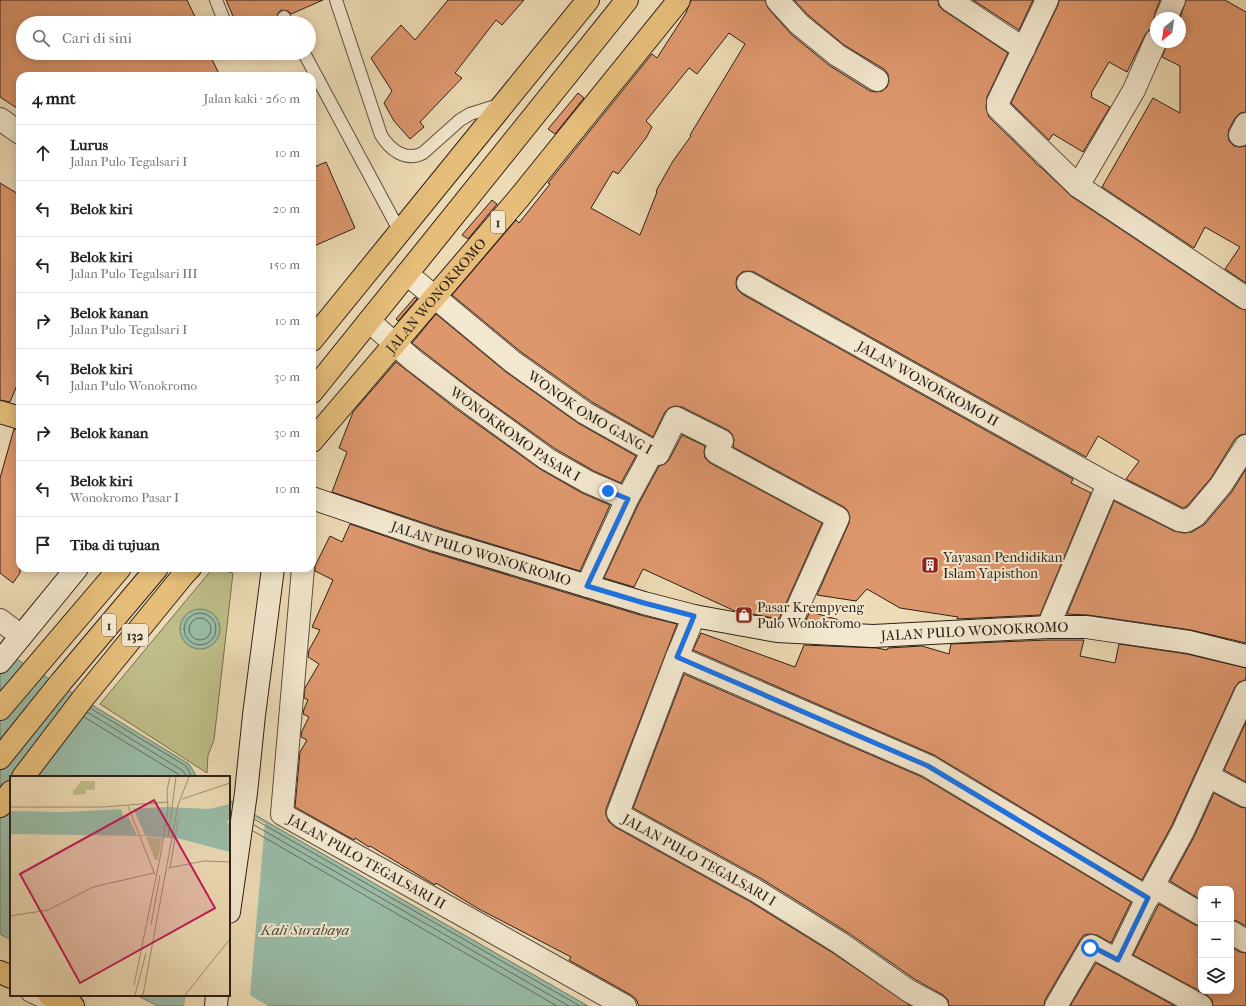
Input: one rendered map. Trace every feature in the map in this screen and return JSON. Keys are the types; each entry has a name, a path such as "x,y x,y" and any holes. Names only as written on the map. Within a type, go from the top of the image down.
{"main road":[{"path":"316,330 400,232 588,0"},
{"path":"316,387 627,0"},
{"name":"JALAN WONOKROMO","path":"316,435 518,198 679,0"},
{"path":"0,412 16,417"},
{"name":"1","path":"0,708 117,572"},
{"name":"1","path":"0,758 61,682 154,572"},
{"name":"132","path":"24,776 84,697 186,572"},
{"path":"0,806 10,793"},
{"path":"0,972 10,977"},
{"path":"51,996 73,1006"}],"street":[{"path":"777,0 799,24 837,55 877,80"},
{"path":"950,0 1024,49"},
{"path":"1047,0 997,106 1078,186 1246,298"},
{"path":"1169,12 1174,0"},
{"path":"1078,186 1134,90 1152,48"},
{"path":"0,119 16,130"},
{"name":"WONOK OMO GANG I","path":"407,274 520,367 585,413 658,454 676,418 722,442 716,452 838,518 787,631"},
{"name":"JALAN WONOKROMO II","path":"748,283 1108,484 1179,520 1186,520 1195,516 1221,485 1246,446"},
{"name":"WONOKROMO PASAR I","path":"369,321 413,360 462,398 547,459 588,482 628,499"},
{"path":"587,586 628,499 653,451"},
{"path":"1048,627 1108,484"},
{"name":"JALAN PULO WONOKROMO","path":"316,499 435,540 644,603 694,616 777,631 873,636 1048,627 1086,627 1181,641 1246,656"},
{"path":"11,649 74,572"},
{"path":"230,905 246,798 255,708 272,572"},
{"name":"JALAN PULO TEGALSARI II","path":"302,572 282,814 626,1006"},
{"name":"JALAN PULO TEGALSARI I","path":"694,616 618,813 755,890 840,943 909,991 937,1006"},
{"path":"0,620 11,649"},
{"path":"677,657 928,766 1151,892 1198,913"},
{"path":"1118,960 1183,831 1246,692"},
{"path":"1208,776 1246,796"},
{"path":"1234,934 1246,941"},
{"path":"1056,1006 1090,948 1093,947 1201,1006"},
{"path":"216,1006 217,996"}],"lane":[{"path":"216,0 222,16"},
{"path":"336,0 381,135 392,150 409,157 417,156 423,153 460,120 470,114 504,104"},
{"path":"308,60 314,72"},
{"path":"316,75 400,232"},
{"path":"0,982 10,987"},
{"path":"30,996 51,1006"}],"shaded area":[{"path":"210,572 233,573 214,740 208,755 207,773 100,704"}],"water":[{"path":"200,609 208,611 214,615 218,621 220,629 218,637 214,643 208,647 200,649 192,647 186,643 182,637 180,629 182,621 186,615 192,611"},
{"path":"0,649 189,764 196,776 10,776 10,939 0,934"},
{"name":"Kali Surabaya","path":"230,801 588,1006 158,1006 138,996 230,996"}],"pier":[{"path":"230,805 265,823 250,995 268,1006 184,1006 186,996 230,996"}],"building":[{"path":"0,0 187,0 195,16 16,16 16,60 212,60 218,72 16,72 16,107 0,97"},
{"path":"226,0 323,0 291,14 288,11 281,10 278,16 233,16"},
{"path":"448,0 524,0 502,25 496,20 455,73 462,78 420,122 424,127 410,139 394,121 384,103 392,91 371,58 401,25 415,40"},
{"path":"691,0 765,0 768,8 791,34 830,66 870,91 876,92 882,91 887,87 889,81 888,74 884,69 844,45 808,15 794,0 938,0 939,6 943,10 1008,53 987,97 986,108 989,117 1035,163 1071,196 1239,308 1246,310 1246,434 1240,435 1235,439 1211,478 1187,506 1183,508 1126,479 1139,461 1098,436 1086,457 754,272 742,272 737,277 736,283 737,289 742,294 1073,479 1071,483 1091,493 1040,615 957,619 958,617 900,608 867,589 856,601 817,595 849,523 850,517 848,511 844,507 733,447 734,440 732,434 728,430 682,407 675,406 669,408 665,412 653,437 592,402 521,352 452,295 516,220 519,223 550,184 548,183 652,54 657,58 686,13","holes":["729,33 745,44 690,135 691,136 673,161 656,191 657,192 640,235 591,208 613,171 618,174 646,138 652,127 646,121 689,68 697,74"]},
{"path":"973,0 1033,0 1019,30"},
{"path":"1059,0 1160,0 1155,12 1150,12 1150,30 1145,35 1127,72 1109,62 1091,93 1091,97 1110,107 1083,152 1053,134 1049,140 1011,103 1058,5"},
{"path":"1186,0 1225,0 1246,12 1246,112 1240,113 1235,118 1229,129 1228,135 1229,141 1234,146 1246,146 1246,283 1225,269 1240,247 1205,227 1194,248 1102,187 1153,98 1180,113 1180,66 1162,57 1166,48 1186,48 1186,12 1182,12"},
{"path":"578,93 584,98 555,134 548,129"},
{"path":"326,162 355,228 316,245 316,166"},
{"path":"0,183 16,193 16,388 10,402 0,400"},
{"path":"492,200 497,204 468,239 462,235"},
{"path":"415,297 417,299 398,321 396,319"},
{"path":"436,314 506,372 578,423 636,456 621,483 594,471 554,448 470,388 412,343"},
{"path":"396,362 455,408 540,469 582,493 610,505 580,571 439,528 332,492 347,452 339,448 353,412"},
{"path":"14,429 16,429 16,572 20,573 13,583 0,573 0,478"},
{"path":"682,435 705,446 705,458 710,463 822,523 779,619 735,611 643,569 634,587 604,578 638,505 659,466 665,464 669,460"},
{"path":"1246,469 1246,643 1191,630 1088,615 1067,614 1114,501 1174,531 1184,533 1192,532 1205,524 1231,493"},
{"path":"350,524 431,552 640,615 677,624 606,809 606,815 609,822 615,827 749,901 833,953 911,1006 639,1006 636,999 631,995 569,960 571,957 479,909 436,883 435,885 370,846 369,847 355,838 354,840 295,807 300,752 307,740 301,737 302,731 309,717 303,714 308,700 304,698 305,688 319,664 308,657 309,650 320,630 312,627 333,580 316,572 316,564 330,536 342,542"},
{"path":"813,605 811,612 839,620 838,622 806,620"},
{"path":"701,633 795,667 804,645 877,648 887,650 888,648 922,646 949,654 951,644 1084,640 1080,656 1115,663 1119,644 1187,654 1246,668 1246,677 1245,680 1239,682 1235,687 1172,825 1142,880 934,755 693,650"},
{"path":"684,674 922,777 1131,902 1111,943 1097,935 1084,935 1045,1000 1044,1006 949,1006 948,1000 943,995 916,980 847,932 762,879 633,808"},
{"path":"1246,722 1246,782 1224,770"},
{"path":"1214,793 1240,807 1246,808 1246,926 1234,920 1234,886 1198,886 1198,898 1170,881 1194,837"},
{"path":"1159,904 1198,926 1198,990 1133,955"},
{"path":"1234,949 1246,953 1246,1006 1213,1006 1212,1000 1205,994 1234,994"},
{"path":"1096,963 1175,1006 1070,1006"}],"place":[{"name":"Yayasan Pendidikan Islam Yapisthon","path":"930,565"},
{"name":"Pasar Krempyeng Pulo Wonokromo","path":"744,615"}],"route":[{"path":"608,491 628,499 587,586 694,616 677,657 928,766 1148,898 1118,960 1091,946 1090,948"}]}
